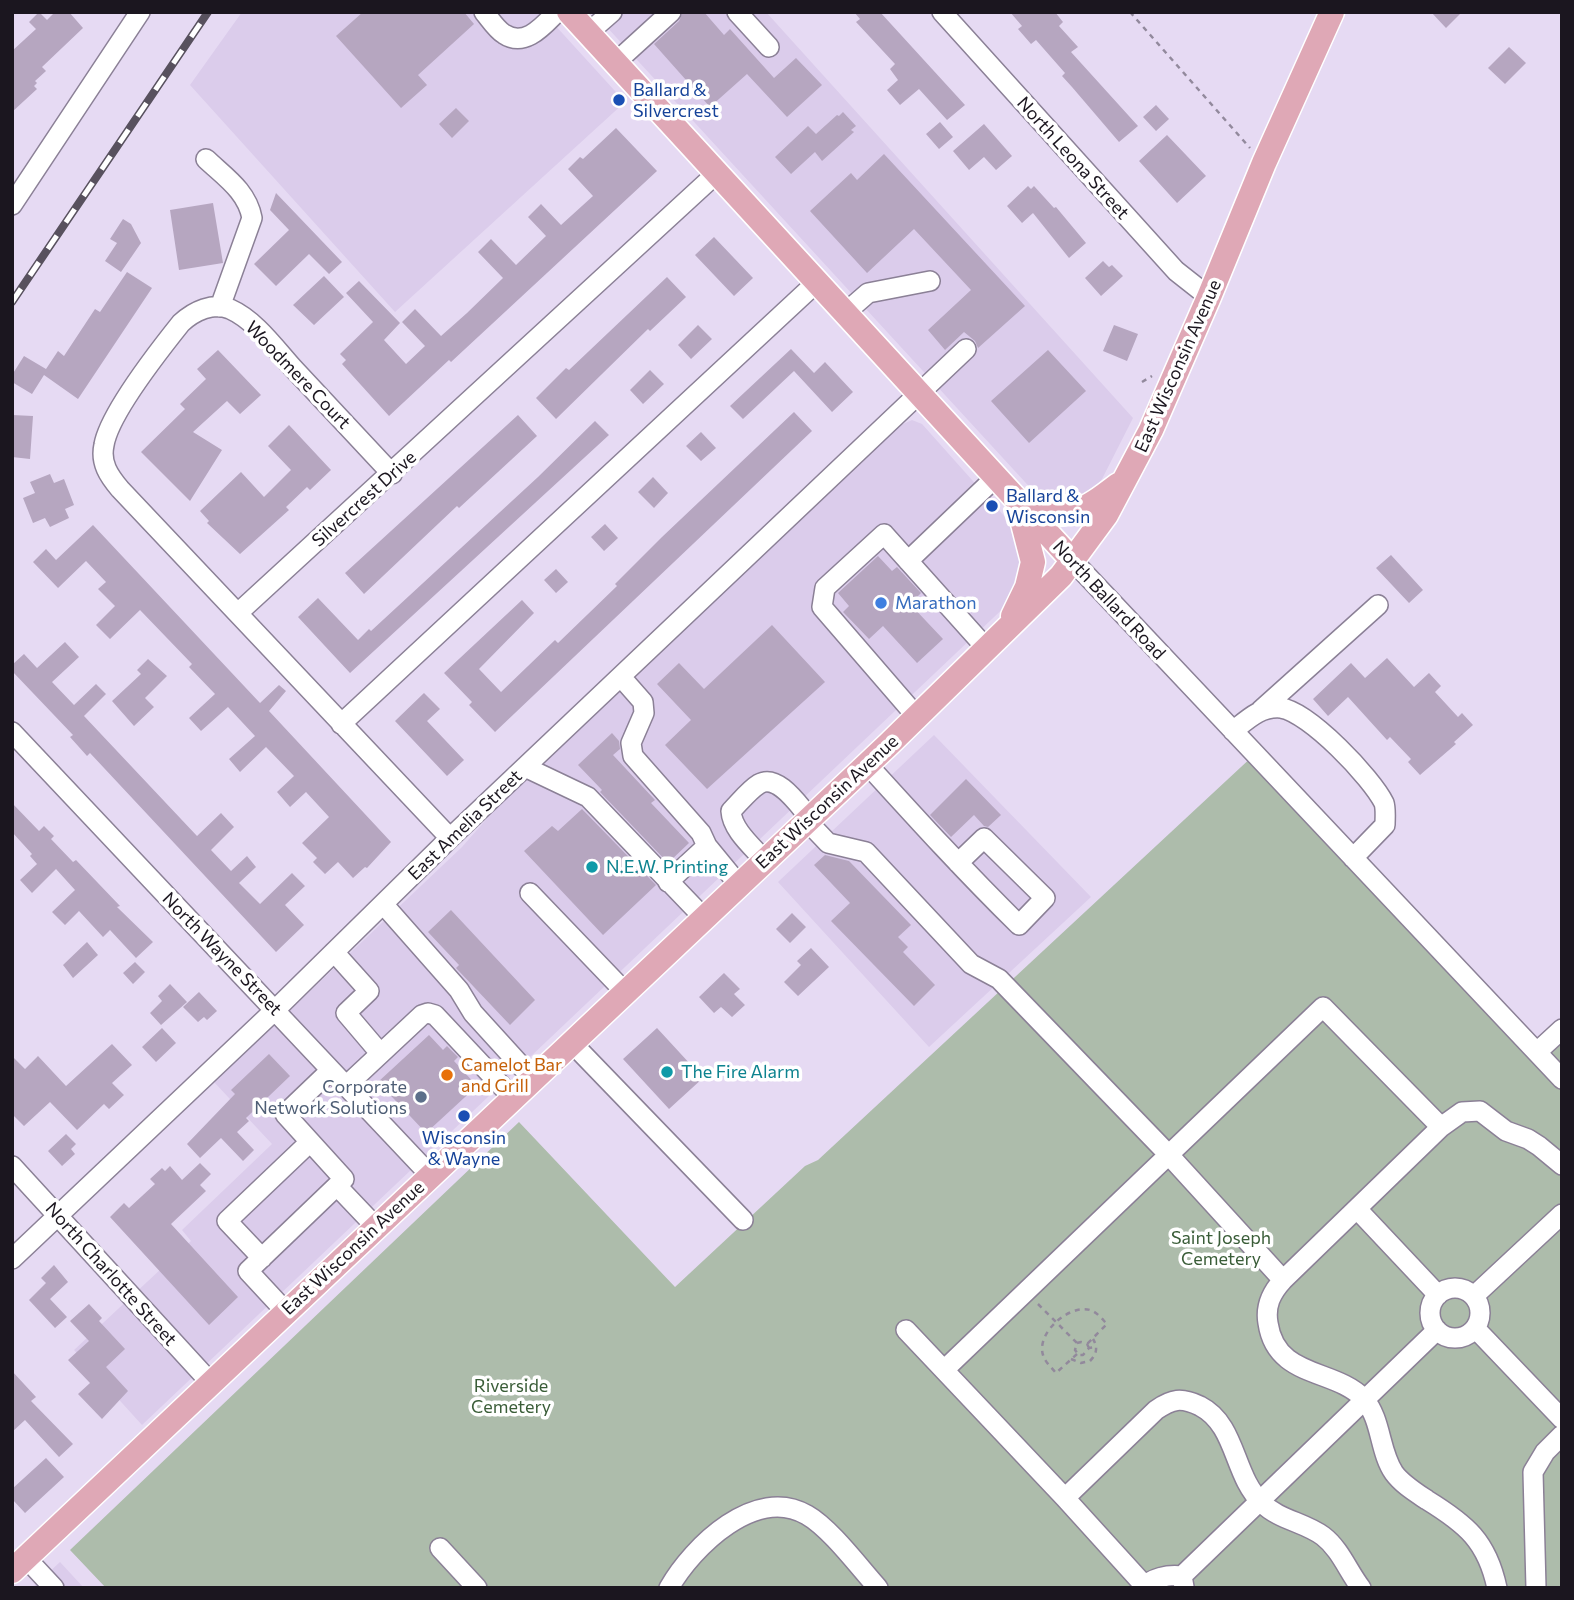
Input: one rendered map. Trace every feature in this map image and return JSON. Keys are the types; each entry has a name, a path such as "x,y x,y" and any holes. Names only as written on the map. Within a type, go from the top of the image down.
{"main road":[{"name":"North Ballard Road","path":"569,12 1073,561"},
{"name":"East Wisconsin Avenue","path":"19,1565 917,717 1007,630 1073,561 1106,515 1151,430 1264,163 1332,12"},
{"path":"1007,630 1027,587 1033,562 1023,507 1062,515 1085,509 1127,478"}],"street":[{"path":"12,205 140,12"},
{"path":"484,12 504,34 519,39 537,33 557,12"},
{"path":"588,33 611,12"},
{"path":"615,63 671,12"},
{"path":"737,12 769,47"},
{"name":"North Leona Street","path":"942,12 1176,271 1209,298"},
{"path":"206,159 249,203 252,218 220,307 189,315 167,340 121,407 104,445 104,461 108,475 450,838"},
{"name":"Silvercrest Drive","path":"238,613 717,173"},
{"path":"845,313 868,293 930,281"},
{"path":"341,724 817,282"},
{"name":"Woodmere Court","path":"220,307 230,309 260,332 392,474"},
{"name":"East Amelia Street","path":"12,1259 275,1010 524,767 965,349"},
{"path":"908,561 996,477"},
{"path":"917,717 822,607 825,588 884,534 987,649"},
{"name":"North Ballard Road","path":"1073,561 1562,1079"},
{"path":"1233,731 1378,605"},
{"path":"621,677 643,702 644,712 631,743 633,757 701,833 707,846 739,885"},
{"path":"1261,709 1283,708 1311,723 1367,778 1385,805 1385,825 1353,858"},
{"name":"North Wayne Street","path":"12,732 431,1175"},
{"path":"867,764 958,863 1019,925 1045,898 984,838 958,863"},
{"path":"524,767 588,797 704,918"},
{"path":"765,861 734,824 730,815 758,784 768,781 776,783 828,843 866,852 971,964 999,979 1168,1154 1283,1280"},
{"path":"668,882 707,846"},
{"path":"530,893 625,992"},
{"path":"384,905 459,990 473,1013 533,1079"},
{"path":"334,952 369,991 346,1013 380,1053"},
{"path":"944,1370 1323,1007 1441,1127"},
{"path":"346,1086 422,1015 428,1013 435,1015 513,1098"},
{"path":"1540,1055 1562,1029"},
{"path":"572,1043 743,1220"},
{"path":"286,1312 248,1271 344,1179 285,1114 331,1070"},
{"path":"1497,1588 1489,1559 1473,1533 1415,1492 1394,1472 1373,1412 1364,1400 1345,1385 1298,1366 1274,1342 1269,1331 1267,1309 1274,1290 1283,1280 1441,1127 1462,1112 1480,1111 1506,1131 1539,1146 1562,1166"},
{"path":"261,1258 227,1222 310,1142"},
{"name":"North Charlotte Street","path":"12,1166 211,1383"},
{"path":"337,1186 376,1227"},
{"path":"1357,1209 1438,1295"},
{"path":"1474,1296 1562,1214"},
{"path":"1452,1288 1461,1289 1474,1296 1480,1312 1475,1328 1461,1338 1444,1336 1437,1331 1430,1316 1430,1308 1438,1295 1452,1288"},
{"path":"1475,1328 1562,1419"},
{"path":"906,1331 1065,1498 1143,1586 1172,1574 1183,1582 1260,1502 1437,1331"},
{"path":"1065,1498 1156,1410 1170,1401 1182,1399 1206,1410 1219,1422 1247,1484 1260,1502 1272,1512 1323,1536 1361,1588"},
{"path":"1536,1588 1533,1472 1545,1452 1562,1434"},
{"path":"669,1588 682,1566 727,1525 744,1514 768,1506 788,1506 808,1515 877,1588"},
{"path":"440,1548 477,1588"},
{"path":"19,1565 54,1588"}],"path":[{"path":"1130,12 1264,163"},
{"path":"1026,1291 1077,1343"},
{"path":"1085,1309 1094,1311 1107,1324 1087,1343 1087,1353 1071,1359 1056,1373 1042,1353 1044,1338 1057,1323 1070,1312 1085,1309"},
{"path":"1071,1359 1082,1363 1094,1357 1097,1347 1093,1338"},
{"path":"1077,1343 1087,1343"},
{"path":"1077,1343 1075,1350 1082,1363"},
{"path":"1089,1348 1097,1347"}],"shaded area":[{"path":"242,12 543,12 625,102 395,312 190,85"},
{"path":"593,12 766,12 1133,418 1102,479 1090,495 1054,504 1036,494"},
{"path":"912,420 922,424 1014,527 1025,553 1012,600 142,1425 74,1350 191,1241 182,1230 272,1144 214,1082 462,847 499,805 901,425"},
{"path":"934,735 1091,897 929,1047 778,882"},
{"path":"60,1562 84,1588 32,1588"}],"green space":[{"name":"Saint Joseph Cemetery","path":"1255,754 1542,1057 1562,1039 1562,1588 106,1588 70,1550 519,1122 675,1287 805,1166 818,1160"}],"building":[{"path":"39,12 47,20 55,12 69,12 83,28 42,67 46,71 35,81 37,83 34,86 37,89 12,112 12,51 36,29 29,22"},
{"path":"363,12 464,12 474,24 418,75 427,85 401,108 336,36"},
{"path":"683,12 704,12 724,35 730,29 774,78 796,58 822,85 787,117 747,74 710,107 654,44 679,21"},
{"path":"854,12 880,12 965,105 947,120 919,89 900,105 887,90 898,80 890,69 895,64 856,22 860,19"},
{"path":"1010,12 1055,12 1063,22 1059,26 1078,47 1071,52 1138,126 1119,142 1062,76 1065,73 1036,40 1031,44 1018,29 1022,26"},
{"path":"1431,12 1462,12 1446,28"},
{"path":"1509,47 1526,63 1505,84 1488,68"},
{"path":"1156,105 1169,119 1156,131 1143,117"},
{"path":"456,108 469,121 452,138 439,124"},
{"path":"843,112 856,126 851,130 854,132 822,161 815,152 791,174 775,157 808,126 816,134"},
{"path":"940,122 953,137 939,149 926,134"},
{"path":"984,124 1012,156 996,170 984,157 969,170 953,151"},
{"path":"616,128 657,171 389,416 342,364 346,360 340,354 373,322 346,293 359,281 400,323 384,340 406,364 425,346 402,322 415,309 441,336 467,313 503,278 478,252 491,239 516,265 546,236 528,217 541,204 561,225 593,196 568,169 580,157 583,159"},
{"path":"1167,135 1206,176 1177,203 1139,161"},
{"path":"884,154 1025,306 978,348 975,341 964,332 945,350 928,330 971,290 914,229 867,273 810,211 851,173 857,180"},
{"path":"1028,186 1031,189 1034,186 1054,208 1056,207 1086,243 1069,258 1033,213 1022,223 1007,206"},
{"path":"276,193 342,262 329,274 309,254 276,286 254,264 289,230 270,210"},
{"path":"213,203 223,263 179,270 170,210"},
{"path":"123,219 131,224 141,243 121,272 105,261 117,243 110,239"},
{"path":"714,237 753,278 734,296 695,255"},
{"path":"1103,261 1109,267 1112,265 1123,276 1101,296 1085,278"},
{"path":"127,272 152,288 78,399 44,375 32,394 12,382 12,375 24,356 46,369 58,351 64,356 95,309 100,312"},
{"path":"324,276 344,297 314,325 293,305"},
{"path":"667,277 686,297 650,331 648,329 556,419 536,398"},
{"path":"698,325 712,339 691,359 678,345"},
{"path":"1114,325 1138,334 1127,361 1103,351"},
{"path":"791,349 814,373 825,362 853,392 832,412 794,371 743,419 730,406"},
{"path":"218,350 261,395 240,414 227,401 193,432 222,450 190,501 141,452 185,409 180,404 206,379 197,369"},
{"path":"1048,350 1086,391 1029,443 991,401"},
{"path":"650,370 664,384 643,404 630,390"},
{"path":"794,412 812,431 495,732 469,705 472,702 444,673 522,600 534,613 479,669 501,692 555,640 558,643 617,586 615,584 662,537"},
{"path":"12,415 33,416 30,459 12,457"},
{"path":"518,415 537,436 459,508 457,506 364,594 345,573"},
{"path":"595,421 609,435 350,673 298,617 318,598 358,640 538,477"},
{"path":"289,425 331,470 310,490 307,487 286,507 289,510 240,554 207,523 209,521 200,511 241,472 264,497 291,470 268,446"},
{"path":"701,432 716,448 701,461 686,446"},
{"path":"50,474 54,483 64,479 74,505 65,509 69,518 50,527 45,518 33,523 23,498 35,493 30,482"},
{"path":"653,477 668,493 654,508 638,492"},
{"path":"605,524 618,538 604,551 591,537"},
{"path":"93,525 260,703 279,685 286,691 269,711 391,842 367,868 353,878 338,862 325,874 313,862 317,858 302,843 329,817 306,792 290,807 277,792 294,776 266,747 240,772 229,759 255,736 228,707 201,731 189,718 215,694 189,667 192,664 140,610 110,639 96,625 115,606 98,589 106,582 86,561 58,588 33,562 46,549 56,560"},
{"path":"1391,555 1423,590 1409,603 1376,568"},
{"path":"878,556 892,571 897,567 921,593 910,604 943,639 917,663 883,626 869,639 843,612 849,606 838,593"},
{"path":"556,569 568,582 556,593 544,580"},
{"path":"772,625 825,682 707,789 665,745 691,720 657,684 679,663 704,689"},
{"path":"65,642 79,657 52,682 74,705 96,684 106,694 84,716 197,836 221,813 234,827 211,850 231,871 247,856 256,867 239,883 260,904 292,873 305,886 285,905 304,925 276,952 90,753 87,756 70,737 73,735 12,671 12,665 24,654 37,668"},
{"path":"1387,658 1414,687 1429,673 1441,686 1435,692 1458,717 1462,713 1473,725 1454,742 1456,744 1420,775 1408,762 1411,759 1390,737 1387,740 1348,697 1328,716 1313,699 1351,663 1365,678"},
{"path":"148,659 167,676 145,698 154,707 134,726 112,701 141,674 137,670"},
{"path":"424,693 440,709 427,721 464,760 447,776 395,721"},
{"path":"612,733 619,741 620,749 613,755 655,800 651,803 689,843 668,863 578,765"},
{"path":"966,779 1001,815 988,827 974,815 951,837 930,815"},
{"path":"12,803 39,831 44,826 54,836 51,839 73,862 76,860 120,906 117,907 153,942 136,958 110,930 103,937 79,911 65,925 52,912 75,890 56,869 32,893 20,880 37,864 30,856 32,854 12,832"},
{"name":"N.E.W. Printing","path":"582,809 656,885 603,935 524,851 552,826 558,831"},
{"path":"825,855 849,861 911,925 898,937 908,947 903,952 935,985 914,1006 831,921 850,903 814,865"},
{"path":"451,910 535,1000 510,1025 456,968 459,965 428,932"},
{"path":"792,913 806,927 790,943 776,929"},
{"path":"87,942 98,955 73,978 63,965"},
{"path":"811,948 829,967 798,996 784,982 801,965 797,961"},
{"path":"135,962 145,972 133,984 123,973"},
{"path":"724,973 740,989 734,994 745,1005 732,1017 721,1007 714,1013 699,997"},
{"path":"170,984 187,1002 161,1025 150,1013 162,1001 158,996"},
{"path":"199,992 217,1011 207,1020 204,1017 198,1022 183,1007"},
{"path":"162,1028 176,1043 156,1062 142,1047"},
{"name":"The Fire Alarm","path":"657,1028 703,1078 669,1109 623,1059"},
{"path":"429,1035 443,1050 447,1046 458,1057 454,1061 477,1086 426,1133 378,1082"},
{"path":"112,1044 132,1065 112,1083 124,1095 109,1109 104,1104 77,1130 50,1102 24,1126 12,1114 12,1056 25,1069 38,1056 66,1086"},
{"path":"269,1054 290,1076 246,1118 249,1121 237,1132 254,1150 243,1161 221,1138 200,1158 187,1144 235,1094 231,1090"},
{"path":"66,1134 76,1144 71,1149 75,1154 62,1166 48,1151"},
{"path":"200,1163 211,1174 200,1185 206,1191 171,1224 238,1297 209,1325 110,1217 124,1203 129,1208 155,1184 150,1179 162,1168 165,1171 170,1166 182,1180"},
{"path":"54,1265 68,1282 50,1299 67,1317 55,1328 29,1300 46,1283 41,1278"},
{"path":"89,1304 102,1318 99,1321 125,1349 106,1367 128,1391 102,1419 78,1394 90,1383 68,1360 89,1341 70,1321"},
{"path":"12,1371 36,1397 31,1401 73,1444 59,1457 25,1420 12,1432"},
{"path":"46,1458 64,1477 25,1513 12,1499 12,1489"}],"railway":[{"path":"12,302 208,12"}],"place":[{"name":"Ballard & Silvercrest","path":"619,100"},
{"name":"Ballard & Wisconsin","path":"992,506"},
{"name":"Marathon","path":"881,603"},
{"name":"N.E.W. Printing","path":"592,867"},
{"name":"The Fire Alarm","path":"667,1072"},
{"name":"Camelot Bar and Grill","path":"447,1075"},
{"name":"Corporate Network Solutions","path":"421,1097"},
{"name":"Wisconsin & Wayne","path":"464,1116"}],"park label":[{"name":"Riverside Cemetery","path":"511,1396"}]}
